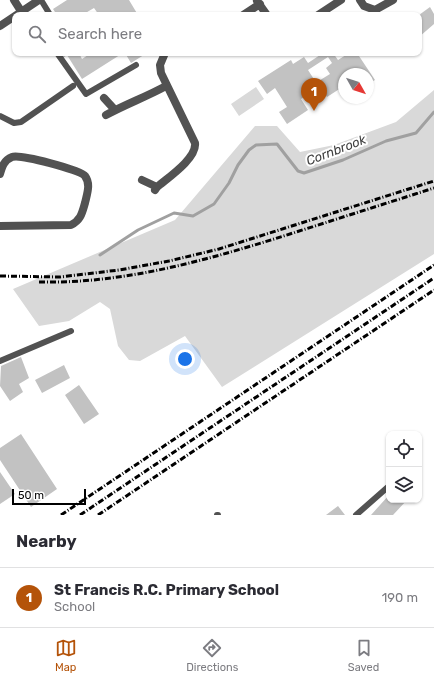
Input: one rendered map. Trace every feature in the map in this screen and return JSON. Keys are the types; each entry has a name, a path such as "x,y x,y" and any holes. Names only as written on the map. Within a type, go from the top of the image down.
{"street":[{"path":"14,0 21,11 40,0"},
{"path":"323,12 341,0"},
{"path":"362,3 375,10 393,0"},
{"path":"246,12 258,2 265,12"},
{"path":"0,26 12,17"},
{"path":"142,180 156,188 188,160 196,148 195,143 166,86 160,66 164,56"},
{"path":"106,115 166,86"},
{"path":"104,98 115,110"},
{"path":"0,174 3,165 10,158 18,156 78,171 86,177 88,188 82,214 76,222 71,225 0,226"}],"lane":[{"path":"40,0 48,12"},
{"path":"59,56 86,94 136,65"},
{"path":"0,116 14,123 21,122 73,86"},
{"path":"0,361 71,332"},
{"path":"356,515 386,489"}],"shaded area":[{"path":"256,87 264,99 239,116 231,104"},
{"path":"434,90 434,254 222,387 185,336 140,361 129,360 118,346 110,309 100,302 69,321 39,326 13,289 175,220 255,126 277,126 300,152 334,145 396,122"}],"building":[{"path":"67,0 129,0 136,12 97,12 94,8 87,12 55,12 53,9"},
{"path":"430,7 434,14 434,24 422,34 422,13"},
{"path":"68,56 80,56 82,59 86,56 118,56 82,79"},
{"path":"127,56 142,56 131,63"},
{"path":"318,56 335,56 338,60 344,56 359,56 367,68 338,68 338,90 327,97 317,82 330,74 326,68 332,63 328,57 308,70 319,87 301,99 308,110 287,124 279,112 287,107 275,88 267,94 258,81 291,60 293,64 304,57 308,63"},
{"path":"21,357 29,378 19,384 23,392 10,401 0,386 1,366"},
{"path":"64,365 70,378 42,393 35,380"},
{"path":"79,385 99,414 84,424 65,395"},
{"path":"21,434 57,489 31,507 0,460 0,448"},
{"path":"0,472 15,494 0,504"},
{"path":"386,498 386,503 404,503 393,515 371,515"},
{"path":"338,506 345,515 326,515"}],"waterway":[{"name":"Cornbrook","path":"100,255 138,230 174,213 193,216 214,204 229,183 238,165 249,150 256,145 277,144 298,171 304,173 343,160 386,141 416,133 434,112"}],"railway":[{"path":"0,276 60,277 119,270 169,261 219,249 434,181"},
{"path":"39,282 72,282 104,279 168,268 262,243 434,188"},
{"path":"61,515 434,265"},
{"path":"80,515 434,278"},
{"path":"98,515 434,290"}],"place":[{"name":"St Francis R.C. Primary School","path":"314,111"}]}
